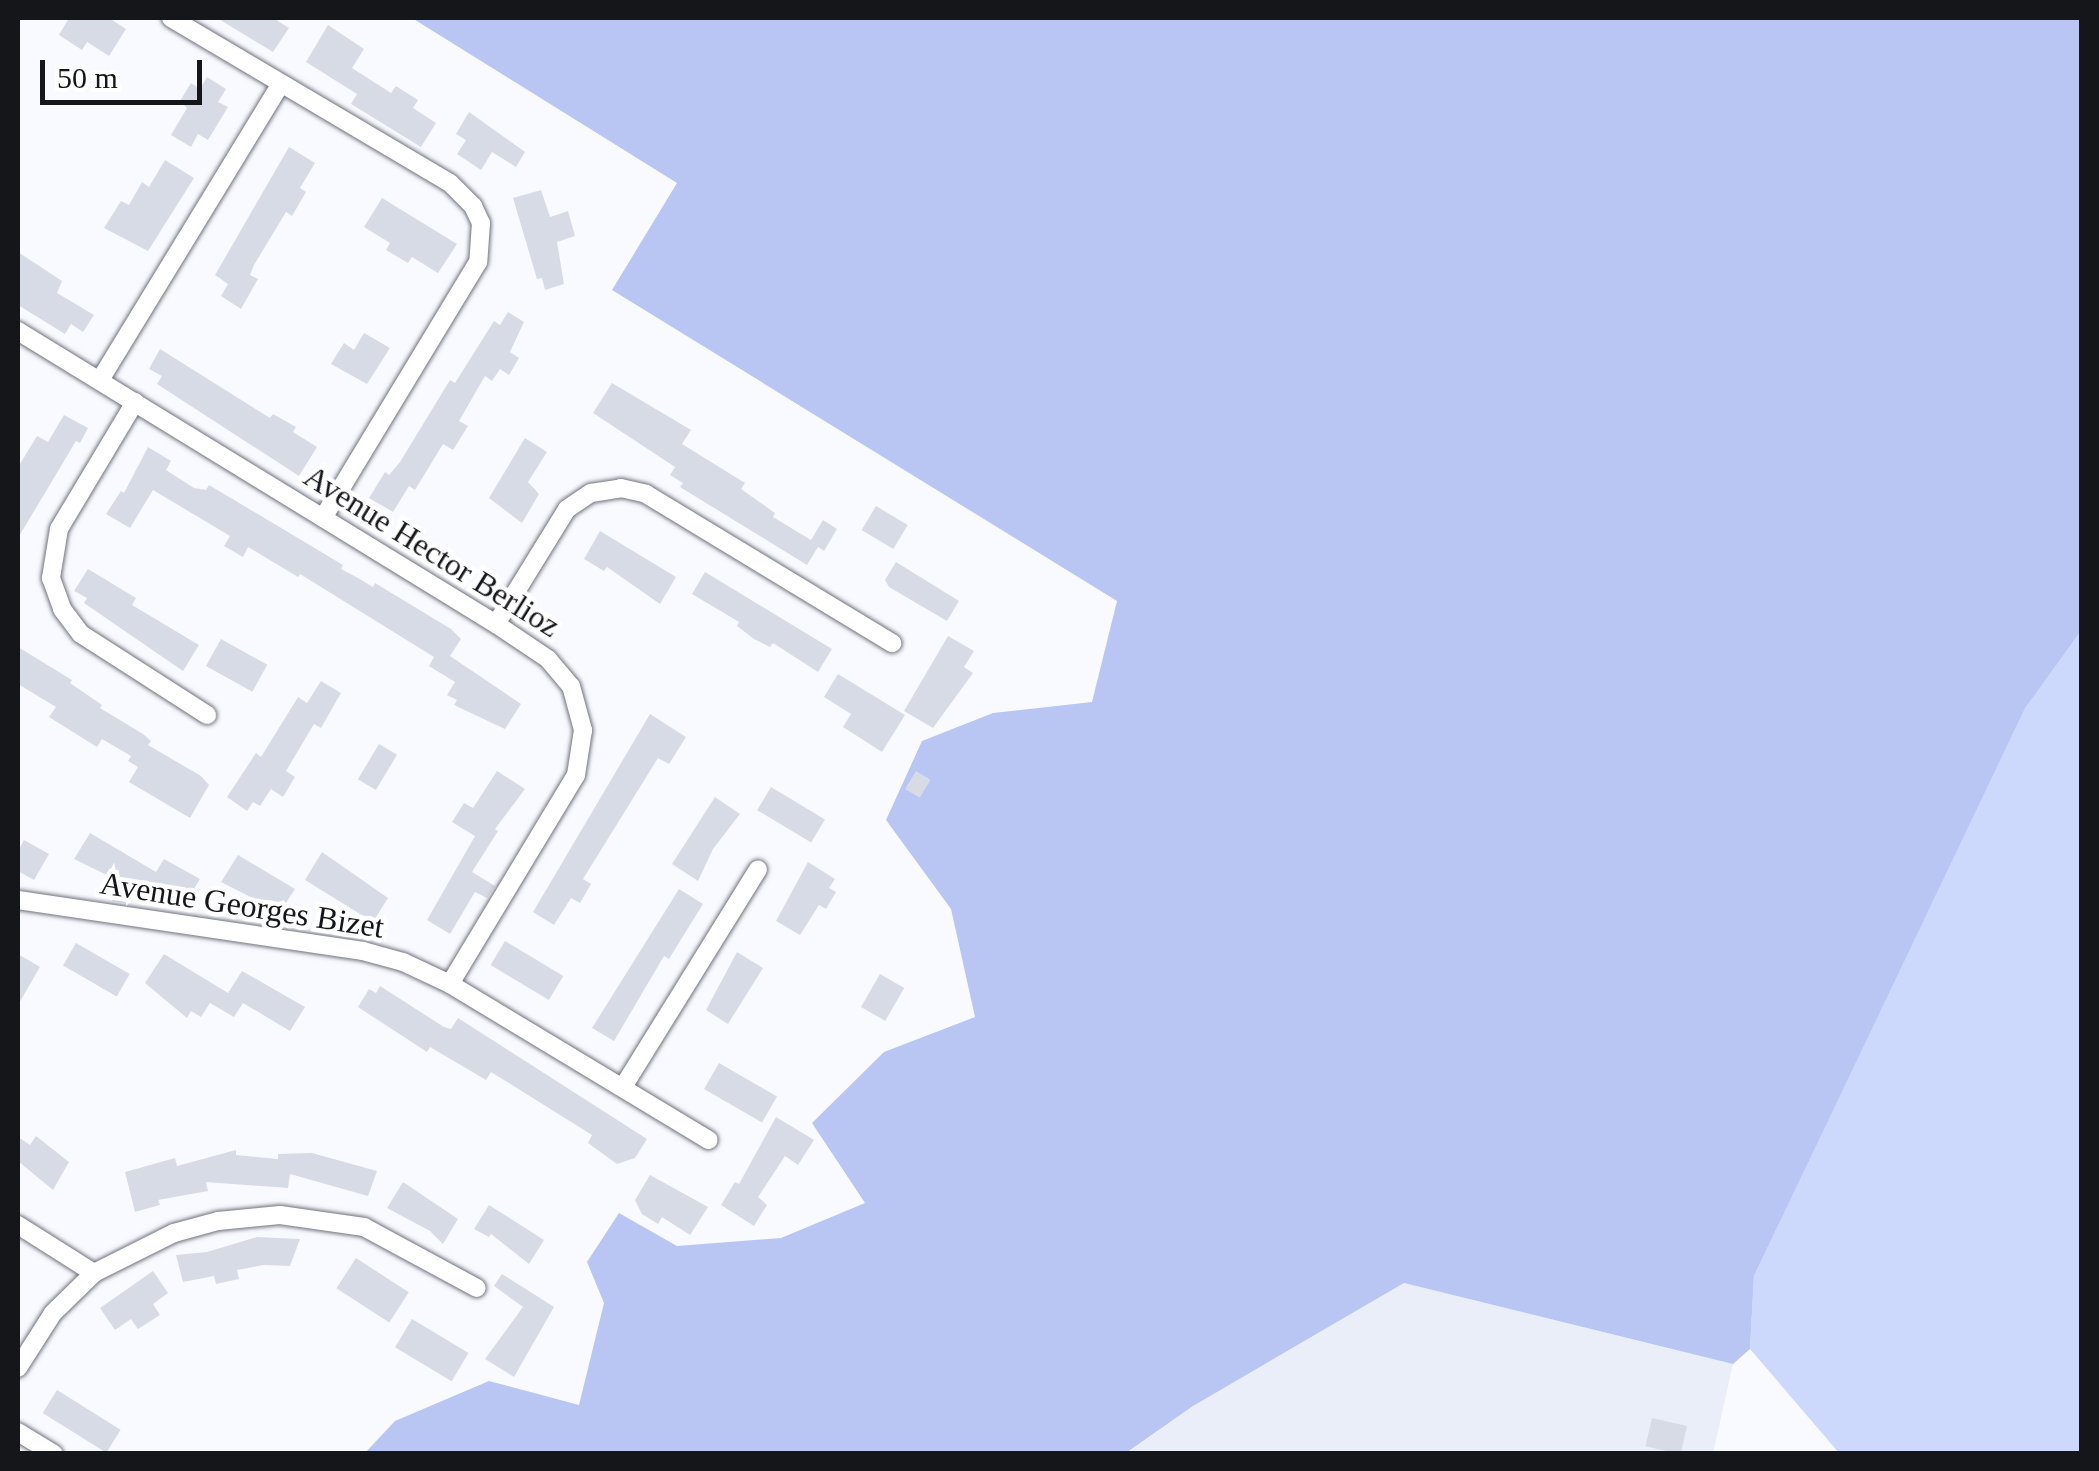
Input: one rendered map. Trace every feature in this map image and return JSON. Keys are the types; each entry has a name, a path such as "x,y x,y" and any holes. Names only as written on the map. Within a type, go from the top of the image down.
{"street":[{"path":"170,18 456,188 473,206 482,229 478,262 323,518"},
{"path":"100,380 280,84"},
{"name":"Avenue Hector Berlioz","path":"18,331 496,624 563,674 580,707 583,747 568,792 450,984"},
{"path":"135,402 60,529 51,578 62,610 80,634 207,716"},
{"path":"496,624 567,509 596,491 628,488 646,494 892,643"},
{"path":"623,1088 758,868"},
{"name":"Avenue Georges Bizet","path":"18,900 363,951 404,962 450,984 709,1140"},
{"path":"18,1368 53,1313 94,1273 133,1251 196,1226 280,1215 322,1218 384,1234 477,1288"},
{"path":"18,1225 94,1273"},
{"path":"18,1432 54,1454"}],"shaded area":[{"path":"412,18 2081,18 2081,631 2025,708 1754,1276 1750,1349 1733,1364 1404,1283 1193,1406 1126,1453 364,1454 395,1421 489,1381 579,1405 604,1303 587,1262 619,1213 677,1246 781,1238 865,1203 812,1123 884,1052 975,1017 951,909 886,820 922,741 993,713 1092,702 1117,601 612,290 677,183"},
{"path":"2081,631 2081,1453 1839,1453 1750,1349 1754,1276 2021,713"},
{"path":"1404,1283 1733,1364 1713,1453 1126,1454 1193,1406"}],"building":[{"path":"69,18 109,18 126,29 109,56 87,42 82,50 59,35"},
{"path":"217,18 273,18 289,28 273,52"},
{"path":"328,25 364,49 352,68 391,93 396,86 418,100 413,108 436,123 421,147 351,104 357,94 306,62"},
{"path":"207,77 226,89 218,102 228,107 208,140 198,134 191,147 171,135 187,108 180,101 191,83 200,89"},
{"path":"469,112 525,152 516,167 492,152 481,170 457,154 466,140 456,134"},
{"path":"289,147 315,163 300,188 306,192 292,216 286,212 254,265 250,275 258,279 241,309 221,296 228,284 215,275"},
{"path":"165,160 194,178 148,251 104,228 121,201 129,205 142,182 149,187"},
{"path":"541,190 550,217 568,211 575,236 557,242 564,284 545,290 542,278 537,279 513,198"},
{"path":"382,198 457,244 438,273 412,257 408,263 386,250 390,243 364,227"},
{"path":"18,252 62,281 57,293 94,315 83,332 71,324 65,334 18,305"},
{"path":"508,312 524,322 510,352 519,358 509,375 500,369 492,381 485,376 459,421 468,426 453,450 443,444 415,490 409,486 393,512 369,498 385,472 389,475 400,462 450,380 455,383 494,321 500,325"},
{"path":"364,333 390,348 367,384 331,364 344,343 354,350"},
{"path":"160,349 270,418 273,414 296,427 293,432 317,447 299,476 157,384 162,376 149,369"},
{"path":"612,383 691,430 682,444 745,483 741,489 775,513 773,517 811,540 823,520 837,529 824,551 818,547 807,565 680,487 683,483 670,475 675,467 593,413"},
{"path":"64,415 88,428 80,443 76,441 18,538 18,467 37,436 48,442"},
{"path":"525,438 547,452 528,482 539,494 522,523 489,498"},
{"path":"148,447 171,461 166,470 194,488 206,490 209,485 343,565 341,569 373,587 375,583 451,629 461,639 450,656 521,704 505,729 454,705 457,700 447,695 455,682 429,666 434,657 300,574 298,577 248,547 243,557 224,546 230,536 153,490 130,528 106,514 121,491 124,493"},
{"path":"876,506 908,525 893,549 862,530"},
{"path":"600,531 676,577 660,604 607,567 604,571 584,559"},
{"path":"896,562 959,601 947,621 889,587 885,580"},
{"path":"88,569 136,598 132,605 199,645 183,671 84,603 87,598 74,591"},
{"path":"705,572 832,649 818,672 773,643 770,647 754,639 737,626 739,622 692,594"},
{"path":"948,636 974,651 964,667 973,673 933,728 904,711"},
{"path":"221,639 267,665 252,692 206,666"},
{"path":"18,647 72,680 70,683 102,705 100,708 143,734 151,741 148,745 201,776 209,785 190,818 129,782 138,767 128,761 131,756 102,739 97,747 49,717 56,707 18,684"},
{"path":"838,674 905,715 882,752 843,727 851,714 824,697"},
{"path":"321,681 341,693 321,728 314,724 286,771 295,777 283,797 271,789 260,806 253,802 247,811 227,797 256,753 261,757 298,697 307,703"},
{"path":"650,714 686,737 669,764 658,758 583,879 591,884 580,903 571,898 554,925 533,912"},
{"path":"379,744 397,755 376,790 358,779"},
{"path":"497,771 525,789 495,829 498,831 472,872 495,886 487,898 475,892 450,934 427,920 475,836 452,822 464,803 473,808"},
{"path":"916,771 931,780 920,798 905,789"},
{"path":"771,787 825,819 811,843 757,810"},
{"path":"715,797 740,814 713,849 698,881 672,864"},
{"path":"90,833 156,872 164,859 200,879 183,907 139,882 126,903 112,901 121,882 74,859"},
{"path":"24,840 49,854 34,880 18,871 18,851"},
{"path":"322,852 388,898 373,922 305,880"},
{"path":"238,855 295,889 280,912 221,882"},
{"path":"808,862 835,879 829,888 836,892 826,909 819,905 800,935 776,921"},
{"path":"679,889 703,904 669,959 664,956 614,1041 592,1028"},
{"path":"505,941 563,976 549,1000 491,965"},
{"path":"76,943 130,974 117,997 63,966"},
{"path":"737,952 763,968 728,1024 706,1010"},
{"path":"18,954 40,967 18,1005"},
{"path":"164,954 228,993 242,971 305,1007 290,1031 243,1003 234,1017 210,1003 201,1017 191,1011 187,1018 145,983"},
{"path":"880,974 904,988 885,1021 861,1007"},
{"path":"380,986 444,1027 451,1029 458,1018 647,1139 635,1158 617,1164 588,1143 592,1135 491,1072 486,1080 430,1047 427,1052 358,1007 369,989 376,993"},
{"path":"719,1063 777,1096 762,1122 704,1089"},
{"path":"776,1117 814,1140 798,1165 785,1156 758,1197 767,1205 754,1226 721,1205 735,1182 739,1184"},
{"path":"36,1136 69,1162 53,1190 18,1161 18,1137 30,1145"},
{"path":"236,1150 236,1155 278,1159 278,1154 312,1153 377,1171 368,1196 290,1174 288,1188 206,1182 208,1191 158,1200 160,1205 135,1212 125,1172 175,1158 177,1166"},
{"path":"650,1175 708,1207 690,1235 662,1217 658,1224 642,1214 635,1200"},
{"path":"403,1182 458,1219 443,1244 430,1231 387,1208"},
{"path":"489,1205 544,1240 529,1264 491,1234 489,1237 474,1229"},
{"path":"257,1237 300,1239 290,1266 237,1270 239,1279 216,1284 214,1276 183,1282 176,1255 207,1252"},
{"path":"356,1258 409,1292 389,1323 336,1288"},
{"path":"153,1271 168,1293 153,1304 160,1315 138,1329 131,1319 115,1330 100,1308"},
{"path":"502,1274 554,1307 514,1377 485,1359 523,1307 494,1286"},
{"path":"412,1319 469,1353 452,1381 395,1347"},
{"path":"57,1390 121,1430 106,1453 43,1413"},
{"path":"1652,1418 1687,1426 1681,1454 1645,1446"}]}
